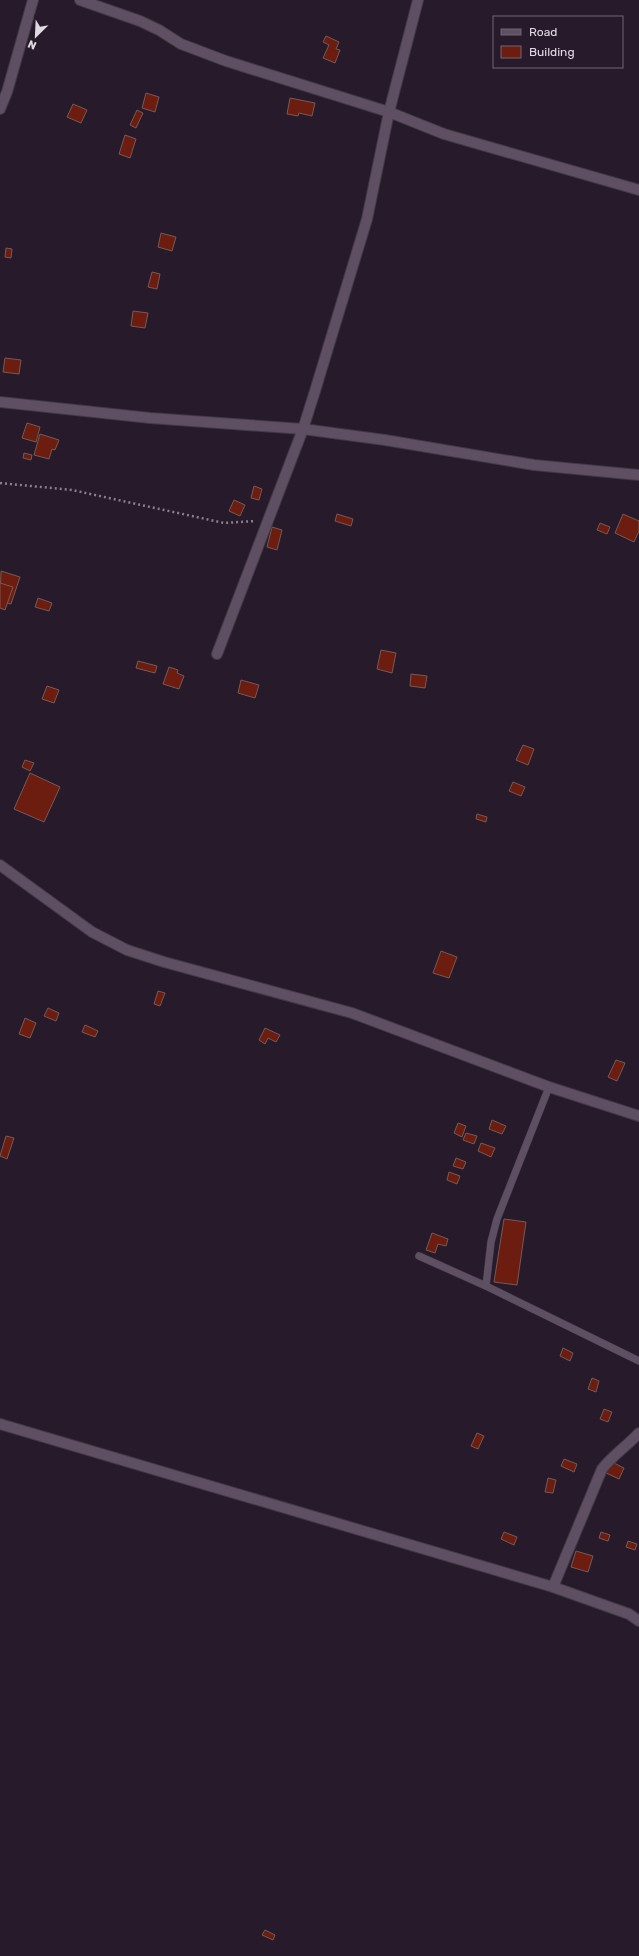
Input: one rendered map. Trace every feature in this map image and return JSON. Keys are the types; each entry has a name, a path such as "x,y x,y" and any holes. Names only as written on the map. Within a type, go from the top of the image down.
{"street":[{"path":"0,109 7,92 33,0"},
{"path":"80,0 140,21 159,30 182,44 226,61 389,112 444,134 639,190"},
{"path":"217,654 303,430 367,219 389,112 418,0"},
{"path":"0,402 150,418 303,430 385,440 534,465 639,475"},
{"path":"0,865 92,932 127,950 172,964 352,1013 549,1087 639,1116"},
{"path":"0,1424 554,1587 628,1614 639,1621"},
{"path":"554,1587 602,1468 639,1433"}],"lane":[{"path":"486,1286 491,1242 497,1219 549,1087"},
{"path":"418,1256 486,1286 639,1361"}],"path":[{"path":"0,484 72,490 224,523 268,520"}],"building":[{"path":"326,36 339,42 336,49 340,50 335,63 323,58 329,45 323,42"},
{"path":"146,93 159,97 155,112 142,108"},
{"path":"290,98 315,103 312,116 299,113 298,116 287,114"},
{"path":"73,104 87,110 81,123 67,117"},
{"path":"137,110 143,113 136,128 130,125"},
{"path":"125,135 136,139 130,158 119,154"},
{"path":"161,233 176,237 172,251 158,247"},
{"path":"6,248 12,249 11,258 5,257"},
{"path":"152,272 160,274 157,289 148,287"},
{"path":"133,311 148,313 145,328 131,326"},
{"path":"5,358 21,360 19,374 3,372"},
{"path":"27,423 40,427 36,442 22,438"},
{"path":"40,434 59,440 55,450 52,449 49,459 34,455"},
{"path":"24,453 32,455 31,460 23,458"},
{"path":"254,486 262,489 259,500 251,498"},
{"path":"234,500 245,505 240,516 229,511"},
{"path":"337,514 353,519 351,526 335,521"},
{"path":"623,514 639,521 639,531 634,542 615,533"},
{"path":"600,523 610,527 607,534 597,530"},
{"path":"272,527 282,530 277,550 267,547"},
{"path":"1,571 20,577 11,604 0,601"},
{"path":"0,583 13,587 5,610 0,608"},
{"path":"38,598 52,603 49,611 35,607"},
{"path":"381,650 396,653 392,673 377,669"},
{"path":"138,661 157,666 155,673 136,668"},
{"path":"169,667 178,670 177,673 184,676 179,689 163,684"},
{"path":"411,674 427,676 425,688 410,686"},
{"path":"241,680 259,685 255,698 238,693"},
{"path":"47,686 59,690 54,703 42,699"},
{"path":"523,745 534,749 528,765 516,760"},
{"path":"25,760 34,763 30,771 22,767"},
{"path":"30,773 60,787 44,822 14,809"},
{"path":"513,782 525,787 521,796 509,791"},
{"path":"477,814 487,817 486,822 476,819"},
{"path":"441,951 457,957 449,978 433,973"},
{"path":"158,991 165,993 160,1006 154,1004"},
{"path":"48,1008 59,1013 56,1021 44,1016"},
{"path":"25,1018 36,1023 30,1038 19,1034"},
{"path":"85,1025 98,1031 95,1037 82,1032"},
{"path":"265,1028 280,1035 276,1042 268,1038 265,1044 259,1040"},
{"path":"616,1060 625,1063 617,1081 608,1077"},
{"path":"492,1120 506,1126 502,1134 489,1129"},
{"path":"458,1123 466,1126 462,1137 454,1133"},
{"path":"466,1133 477,1136 474,1144 463,1140"},
{"path":"6,1136 14,1138 7,1159 0,1156"},
{"path":"481,1143 495,1148 491,1157 478,1151"},
{"path":"456,1158 466,1162 463,1169 453,1166"},
{"path":"449,1172 460,1176 457,1184 447,1180"},
{"path":"504,1219 526,1222 517,1285 494,1282"},
{"path":"432,1233 448,1239 446,1246 438,1244 435,1253 426,1250"},
{"path":"563,1348 573,1353 570,1361 560,1356"},
{"path":"592,1378 599,1381 596,1392 588,1389"},
{"path":"604,1409 612,1412 608,1422 600,1419"},
{"path":"477,1433 484,1436 478,1449 471,1446"},
{"path":"564,1459 577,1464 574,1472 561,1466"},
{"path":"612,1462 624,1468 619,1479 606,1473"},
{"path":"548,1478 556,1480 553,1493 545,1492"},
{"path":"504,1532 517,1537 514,1545 501,1539"},
{"path":"601,1532 610,1535 608,1541 599,1538"},
{"path":"628,1541 637,1544 635,1550 626,1547"},
{"path":"576,1551 593,1556 588,1572 571,1567"},
{"path":"265,1930 275,1935 273,1940 262,1935"}]}
